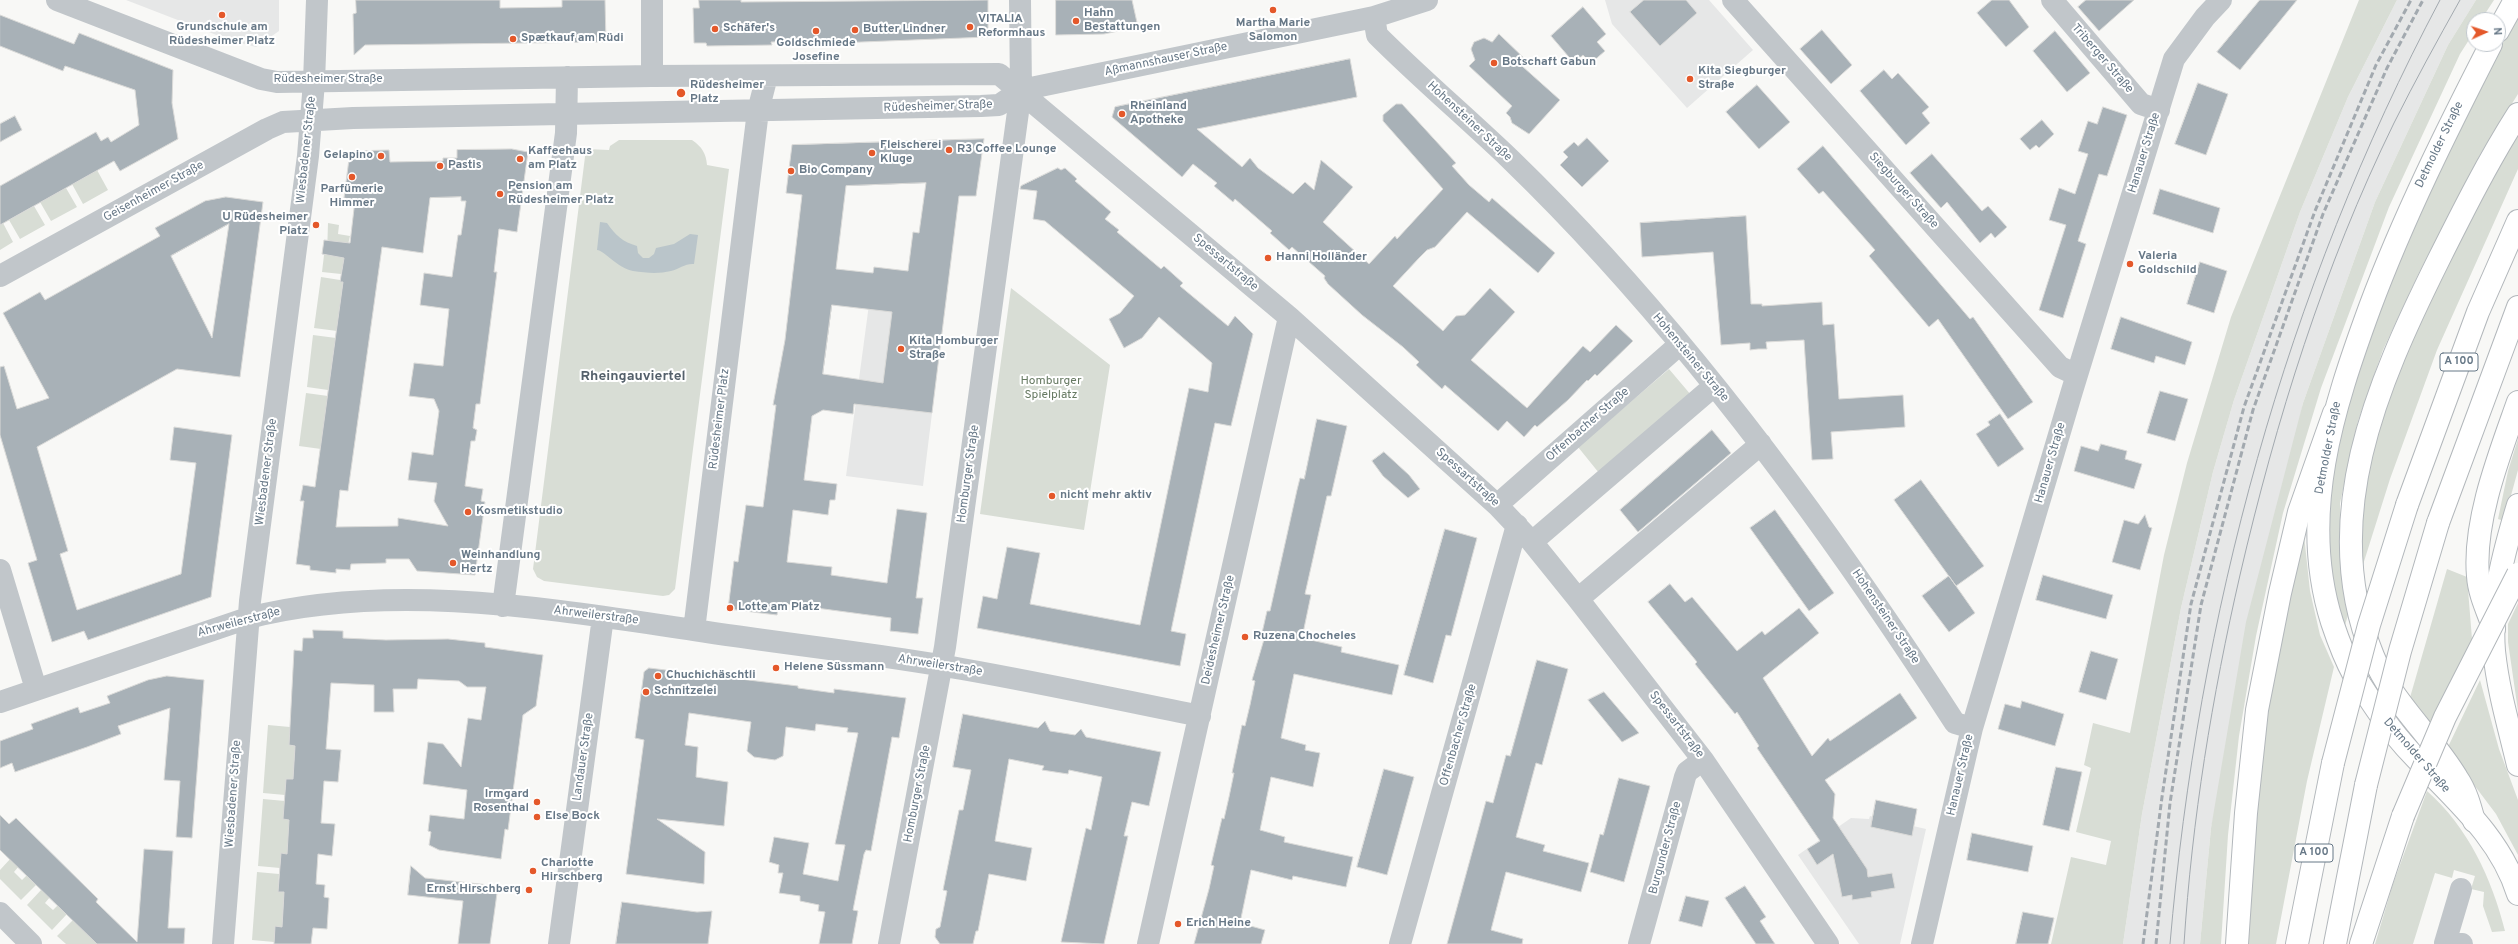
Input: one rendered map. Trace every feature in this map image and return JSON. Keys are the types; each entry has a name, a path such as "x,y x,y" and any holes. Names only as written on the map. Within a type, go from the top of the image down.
{"main road":[{"path":"2506,16 2515,0"},
{"name":"Detmolder Straße","path":"2487,52 2439,144 2403,224 2355,347 2334,413 2321,479 2318,527 2322,584 2337,635 2351,669 2375,709 2411,753 2498,848 2509,869 2518,894"},
{"path":"2474,821 2458,778 2389,685 2369,647 2352,583 2350,537 2352,504 2366,433 2388,370 2423,290 2462,213 2518,114"},
{"name":"A 100","path":"2297,944 2332,763 2371,618 2407,505 2478,312 2518,221"},
{"name":"A 100","path":"2336,944 2366,785 2400,651 2438,523 2518,307"},
{"path":"2494,629 2478,577 2477,557 2491,485 2518,402"},
{"path":"2236,944 2246,813 2257,710 2280,593 2299,512 2334,413"},
{"path":"2518,505 2499,582 2494,629 2497,669 2518,764"},
{"path":"2361,944 2403,816 2445,717 2518,574"}],"street":[{"name":"Rüdesheimer Straße","path":"56,0 261,79 284,83 567,77 999,74 1021,90 999,105 758,112 311,120"},
{"name":"Wiesbadener Straße","path":"223,944 248,618 311,120 317,0"},
{"path":"652,0 652,76"},
{"name":"Homburger Straße","path":"889,944 942,666 1021,90 1020,0"},
{"name":"Aßmannshauser Straße","path":"1021,90 1374,17 1427,0"},
{"name":"Siegburger Straße","path":"1733,0 2060,367 2077,375"},
{"name":"Triberger Straße","path":"2052,0 2141,104 2159,110"},
{"name":"Hanauer Straße","path":"1922,944 1972,728 2077,375 2174,59 2205,17 2221,0"},
{"name":"Hohensteiner Straße","path":"1374,17 1377,35 1544,193 1606,258 1714,386 1762,444 1884,613 1955,723 1972,728"},
{"path":"758,112 767,76"},
{"path":"503,606 568,115 567,77"},
{"name":"Spessartstraße","path":"1021,90 1289,317 1497,505 1517,525 1578,599 1703,760 1828,944"},
{"name":"Rüdesheimer Platz","path":"694,630 758,112"},
{"name":"Geisenheimer Straße","path":"0,276 267,129 283,122 311,120"},
{"name":"Deidesheimer Straße","path":"1148,944 1289,317"},
{"name":"Offenbacher Straße","path":"1497,505 1679,345"},
{"path":"1532,542 1714,386"},
{"path":"1578,599 1762,444"},
{"name":"Offenbacher Straße","path":"1400,944 1517,525"},
{"path":"0,570 36,689"},
{"name":"Ahrweilerstraße","path":"0,702 248,618 278,611 377,599 503,606 603,617 942,666 1200,716"},
{"name":"Landauer Straße","path":"559,944 603,617"},
{"name":"Burgunder Straße","path":"1639,944 1685,777 1688,772 1703,760"},
{"path":"2461,889 2445,943 2462,944"},
{"path":"0,914 31,944"}],"shaded area":[{"name":"Grundschule am Rüdesheimer Platz","path":"126,0 279,0 279,31 256,47 232,41"},
{"name":"Kita Siegburger Straße","path":"1605,0 1709,0 1753,50 1687,108 1612,24"},
{"path":"2397,0 2476,0 2469,12 2466,12 2466,16 2448,45 2375,202 2303,403 2211,828 2200,944 2123,944 2142,814 2181,608 2213,472 2234,400 2300,212 2348,97"},
{"path":"600,222 607,223 620,238 637,246 638,253 643,258 649,258 654,254 656,248 674,244 690,234 698,235 694,264 688,264 662,273 633,271 622,267 604,253 597,250"},
{"name":"Kita Homburger Straße","path":"874,267 949,276 923,486 846,476"},
{"path":"1870,816 1926,829 1900,944 1859,944 1798,855 1851,818 1869,819"}],"green space":[{"path":"2359,0 2397,0 2348,97 2300,212 2234,400 2213,472 2181,608 2142,814 2123,944 2051,944 2071,857 2106,865 2111,841 2076,832 2091,768 2084,765 2093,723 2130,733 2164,555 2187,463 2231,317"},
{"path":"2476,0 2494,0 2486,12 2469,12"},
{"path":"2466,16 2466,45 2460,54 2389,207 2321,388 2283,513 2256,636 2239,736 2228,835 2221,944 2200,944 2211,828 2246,622 2303,403 2375,202 2448,45"},
{"path":"2518,17 2518,94 2481,153 2418,275 2383,350 2358,421 2340,503 2342,585 2348,615 2343,632 2331,588 2327,507 2345,410 2388,287 2459,126 2497,52 2506,52 2506,36"},
{"path":"2518,135 2518,169 2437,350 2390,479 2361,571 2363,494 2371,452 2390,390 2430,298 2487,187"},
{"name":"Rüdesheimer Platz","path":"619,140 692,140 703,151 706,157 707,165 729,169 675,589 669,595 663,596 544,581 537,577 533,569 586,149 609,150 610,146"},
{"path":"97,170 108,190 83,204 72,184"},
{"path":"66,188 77,207 51,221 40,202"},
{"path":"34,206 45,225 20,239 9,220"},
{"path":"3,223 13,242 0,250 0,225"},
{"path":"328,223 339,225 338,234 350,236 341,274 322,272 324,255 327,255"},
{"path":"321,277 340,280 340,282 343,281 337,331 314,328"},
{"name":"Homburger Spielplatz","path":"1011,288 1110,365 1084,530 980,514"},
{"path":"313,335 336,338 328,390 307,387"},
{"path":"1669,369 1691,395 1599,473 1578,447"},
{"path":"306,393 328,396 321,449 299,446"},
{"path":"2518,439 2518,470 2504,521 2498,519 2508,471"},
{"path":"2303,526 2310,591 2320,635 2334,667 2307,781 2276,944 2244,944 2268,699"},
{"path":"2447,569 2467,577 2472,639 2428,726 2409,701"},
{"path":"2518,603 2518,711 2508,642 2508,624"},
{"path":"2480,680 2499,749 2518,800 2518,855 2496,814 2447,749"},
{"path":"268,725 290,727 289,745 295,746 293,779 286,779 285,795 263,793"},
{"path":"2427,791 2442,805 2466,837 2493,892 2505,931 2492,932 2483,906 2484,892 2471,889 2475,876 2454,870 2452,878 2435,873 2413,944 2375,944 2393,884"},
{"path":"263,799 285,801 290,820 287,854 281,854 280,868 258,866"},
{"path":"11,858 19,866 14,872 22,880 27,875 37,884 21,900 0,879 0,870"},
{"path":"257,872 279,874 278,891 284,892 282,927 275,926 274,942 252,940"},
{"path":"42,889 50,897 45,903 53,910 58,905 67,914 52,930 27,905"},
{"path":"73,920 97,944 66,944 57,936"}],"building":[{"path":"356,0 500,0 500,8 562,7 562,0 605,0 606,42 365,45 354,55 353,14 356,13"},
{"path":"699,0 741,0 741,2 988,0 988,37 811,44 811,41 771,42 772,45 707,46 706,43 694,43 693,8 699,8"},
{"path":"1056,0 1132,0 1138,27 1104,34 1056,35"},
{"path":"1644,0 1686,0 1697,13 1660,46 1630,12"},
{"path":"1992,0 2009,0 2029,27 2006,47 1977,13"},
{"path":"2086,0 2134,0 2099,31 2078,7"},
{"path":"2260,0 2297,0 2240,70 2217,52"},
{"path":"1583,7 1606,34 1597,42 1605,51 1591,63 1583,55 1574,63 1551,36"},
{"path":"0,15 74,44 79,33 173,70 172,103 178,139 120,171 114,161 0,225 0,186 96,132 101,141 108,137 111,142 139,125 135,90 65,66 63,71 0,46"},
{"path":"1822,30 1852,65 1831,84 1800,49"},
{"path":"2055,31 2090,73 2067,92 2033,51"},
{"path":"1499,34 1527,61 1522,66 1560,100 1529,134 1512,123 1510,117 1506,113 1512,106 1469,66 1475,60 1471,49 1474,42 1484,38 1492,42"},
{"path":"1350,59 1357,97 1197,129 1242,167 1250,158 1258,168 1293,194 1305,182 1314,190 1321,160 1353,187 1323,222 1369,264 1395,236 1397,239 1443,189 1383,121 1383,115 1396,104 1402,104 1456,163 1452,166 1469,185 1489,202 1492,198 1555,253 1538,273 1467,212 1435,247 1427,250 1393,286 1443,331 1456,316 1465,315 1490,288 1515,312 1471,360 1527,408 1583,346 1590,352 1616,325 1633,341 1597,376 1595,374 1588,381 1587,380 1568,400 1537,427 1535,425 1524,437 1507,421 1498,431 1445,385 1442,389 1416,365 1419,362 1403,347 1362,315 1328,284 1324,278 1325,276 1292,247 1289,250 1270,233 1272,231 1235,199 1233,202 1214,186 1217,183 1193,164 1182,177 1112,117 1115,107"},
{"path":"1884,70 1892,79 1898,73 1929,107 1922,113 1930,123 1906,145 1860,91"},
{"path":"2198,83 2228,94 2206,155 2175,144"},
{"path":"1757,85 1790,122 1759,149 1726,112"},
{"path":"2103,107 2127,115 2107,176 2099,174 2078,241 2086,244 2063,318 2039,310 2066,225 2049,220 2059,188 2075,194 2088,154 2078,151 2088,121 2097,124"},
{"path":"15,116 22,130 0,142 0,124"},
{"path":"2042,120 2054,134 2039,148 2036,145 2030,150 2020,139"},
{"path":"1587,138 1609,161 1582,187 1560,165 1568,157 1563,152 1574,142 1578,146"},
{"path":"984,139 976,196 959,196 932,413 854,404 853,414 823,410 812,416 804,480 837,484 835,500 830,500 828,515 793,510 787,562 832,567 831,575 887,583 897,509 927,513 916,598 923,598 918,634 890,631 891,618 779,603 777,615 728,609 734,561 738,562 746,505 763,507 776,405 773,405 785,340 802,195 786,193 792,145","holes":["926,183 919,233 913,232 908,271 874,267 873,273 836,269 846,186","832,305 892,312 883,383 823,374"]},
{"path":"1823,146 1970,319 1973,317 2033,402 2008,419 1938,319 1929,327 1869,256 1875,250 1823,191 1819,194 1797,169"},
{"path":"512,149 528,152 517,232 499,229 494,272 497,272 480,404 476,404 473,428 477,430 475,441 471,441 465,486 483,489 481,501 485,502 475,575 417,571 409,559 386,559 386,563 351,564 350,570 336,569 336,573 310,570 310,566 296,564 304,501 300,501 303,485 315,487 343,282 340,282 344,258 322,254 324,240 350,243 355,200 344,198 350,151 389,150 390,162 443,161 443,158 457,158 457,150","holes":["461,197 461,201 466,201 461,235 458,235 452,277 424,273 420,305 449,309 443,366 414,363 409,396 434,399 439,411 433,455 412,452 408,480 437,483 434,501 448,526 398,518 398,526 336,527 340,490 348,491 382,247 423,253 430,198"]},
{"path":"1932,154 1982,211 1988,206 2007,227 1995,238 1991,233 1980,243 1947,202 1941,208 1910,173"},
{"path":"1058,168 1061,170 1065,168 1077,179 1075,181 1111,212 1105,219 1119,230 1117,232 1161,269 1164,266 1183,283 1180,286 1228,326 1235,316 1253,334 1231,426 1215,423 1171,631 1186,634 1180,666 977,628 983,596 997,599 1007,547 1040,553 1030,604 1140,625 1189,388 1208,392 1212,363 1159,317 1142,338 1124,348 1109,319 1120,313 1134,296 1045,221 1033,219 1037,191 1020,189 1021,186"},
{"path":"2160,189 2220,208 2213,233 2153,214"},
{"path":"226,197 263,202 240,377 177,369 37,447 68,551 60,554 77,610 181,574 196,463 170,460 174,427 232,435 211,597 88,640 84,631 52,642 28,563 37,560 0,435 0,367 4,366 17,409 49,398 3,313 40,292 45,300 160,236 155,228 205,201","holes":["229,224 212,338 171,256"]},
{"path":"1746,216 1751,304 1762,304 1762,306 1822,302 1823,325 1834,324 1839,399 1903,395 1905,427 1831,432 1833,459 1812,460 1804,340 1766,342 1767,349 1750,350 1750,343 1721,345 1713,252 1642,257 1640,223"},
{"path":"2200,262 2227,271 2214,313 2187,304"},
{"path":"2121,317 2192,342 2185,365 2156,356 2154,363 2111,349"},
{"path":"2160,391 2188,399 2175,441 2147,433"},
{"path":"2000,414 2024,449 1998,467 1976,434 1990,425 1988,422"},
{"path":"1317,419 1347,426 1331,496 1327,496 1305,594 1311,595 1302,638 1342,647 1341,652 1399,665 1392,695 1294,674 1281,738 1306,745 1305,750 1320,753 1313,787 1271,777 1260,830 1285,837 1284,842 1353,857 1346,887 1293,876 1292,880 1251,870 1240,923 1265,930 1261,944 1194,944 1209,889 1214,866 1211,865 1222,818 1224,819 1229,797 1234,773 1232,773 1242,725 1245,726 1250,705 1255,681 1252,680 1265,636 1262,633 1267,611 1270,611 1297,490 1300,478 1304,479"},
{"path":"1712,430 1731,453 1638,532 1620,510"},
{"path":"2101,444 2127,451 2125,459 2142,464 2134,489 2074,471 2081,446 2098,451"},
{"path":"1384,452 1409,475 1420,489 1408,498 1383,476 1372,461"},
{"path":"1921,480 1984,566 1956,586 1894,500"},
{"path":"1775,510 1834,593 1809,611 1750,528"},
{"path":"2145,515 2149,527 2152,528 2140,570 2112,562 2124,520 2138,524"},
{"path":"1445,529 1477,538 1451,636 1446,635 1433,683 1404,675"},
{"path":"2043,575 2113,595 2106,619 2036,600"},
{"path":"1949,576 1975,613 1949,632 1922,596"},
{"path":"1670,584 1685,602 1692,597 1737,651 1762,631 1765,635 1799,608 1819,633 1763,678 1812,756 1828,738 1830,741 1900,693 1917,718 1825,780 1835,794 1833,818 1867,869 1868,877 1892,873 1895,888 1871,892 1872,897 1852,900 1852,895 1842,897 1833,854 1817,865 1807,849 1820,841 1757,748 1759,746 1737,712 1735,714 1695,664 1697,662 1648,602"},
{"path":"313,630 343,631 343,638 386,640 448,639 485,643 485,647 543,655 536,706 523,715 508,830 505,829 501,859 439,850 429,845 431,832 428,831 430,815 464,819 467,790 423,784 428,742 443,744 461,767 468,718 481,720 486,687 467,687 459,681 418,679 417,689 393,689 394,712 374,712 374,685 331,683 326,749 341,750 338,782 324,781 321,823 335,824 332,856 318,854 316,884 325,885 324,897 329,898 327,929 313,928 311,944 274,944 275,926 282,927 284,892 278,892 281,853 287,854 289,820 283,819 286,779 293,779 295,746 289,745 294,650 302,651 303,638 313,638"},
{"path":"2091,651 2118,659 2106,700 2079,692"},
{"path":"1537,660 1568,669 1542,765 1536,763 1516,837 1545,845 1543,851 1589,863 1581,892 1506,872 1491,930 1523,939 1522,944 1447,944 1486,801 1493,803 1506,755 1510,756"},
{"path":"649,668 798,686 798,688 834,693 834,689 906,698 899,738 892,737 871,851 866,850 864,854 853,910 858,911 852,944 819,944 825,912 818,911 819,905 800,901 800,896 779,893 783,873 778,873 779,865 769,862 774,837 809,843 803,874 838,881 845,845 835,844 858,733 847,732 848,728 816,724 815,731 786,727 783,756 775,760 754,757 747,751 751,722 689,713 685,745 698,747 696,777 728,782 724,826 657,819 705,852 704,884 626,874 644,740 635,738 644,672"},
{"path":"167,676 204,680 192,838 176,837 180,781 164,780 170,708 118,726 121,734 87,747 15,772 12,763 0,768 0,741 33,729 31,724 78,707 80,713 110,703 107,696 148,680"},
{"path":"1604,692 1639,733 1622,742 1588,700"},
{"path":"2022,701 2064,714 2055,746 1998,729 2005,704 2020,708"},
{"path":"963,714 1038,728 1045,721 1050,731 1075,735 1081,729 1086,737 1161,752 1149,806 1132,802 1124,836 1128,836 1104,944 1061,942 1086,828 1091,830 1102,777 1069,770 1068,774 1042,770 1044,766 1009,759 995,841 1032,848 1026,881 989,874 978,931 976,931 973,944 940,944 935,937 936,929 940,927 947,891 943,890 959,810 963,810 971,770 953,767"},
{"path":"2056,767 2082,772 2069,831 2043,825"},
{"path":"1384,769 1414,777 1387,875 1357,867"},
{"path":"1619,778 1650,786 1624,882 1590,872 1600,834 1603,835"},
{"path":"1876,800 1917,809 1912,836 1871,827"},
{"path":"0,815 9,824 16,818 98,899 96,902 137,942 144,849 173,851 168,928 185,928 184,944 97,944 0,850"},
{"path":"1972,833 2033,846 2028,872 1967,860"},
{"path":"411,866 425,878 498,886 490,944 458,944 463,901 408,895"},
{"path":"1745,886 1766,917 1760,921 1775,944 1756,944 1725,898"},
{"path":"1686,896 1709,901 1702,927 1679,921"},
{"path":"622,902 697,912 712,911 708,944 616,944"},
{"path":"2023,912 2054,918 2048,944 2016,944"}],"tram line":[{"path":"2170,944 2183,821 2202,699 2227,578 2257,458 2294,341 2336,225 2385,111 2440,0"},
{"path":"2184,944 2192,851 2204,758 2212,712 2240,575 2269,459 2304,344 2345,232 2394,123 2460,0"}],"railway":[{"path":"2143,944 2162,797 2191,604 2244,407 2315,211 2376,65 2411,0"},
{"path":"2156,944 2170,803 2201,605 2253,410 2323,214 2387,68 2423,0"}],"place":[{"name":"Martha Marie Salomon","path":"1273,10"},
{"name":"Grundschule am Rüdesheimer Platz","path":"222,15"},
{"name":"Hahn Bestattungen","path":"1076,21"},
{"name":"VITALIA Reformhaus","path":"970,27"},
{"name":"Schäfer's","path":"715,29"},
{"name":"Butter Lindner","path":"855,30"},
{"name":"Goldschmiede Josefine","path":"816,31"},
{"name":"Spætkauf am Rüdi","path":"513,39"},
{"name":"Botschaft Gabun","path":"1494,63"},
{"name":"Kita Siegburger Straße","path":"1690,79"},
{"name":"Rüdesheimer Platz","path":"681,93"},
{"name":"Rheinland Apotheke","path":"1122,114"},
{"name":"R3 Coffee Lounge","path":"949,150"},
{"name":"Fleischerei Kluge","path":"872,153"},
{"name":"Gelapino","path":"381,156"},
{"name":"Kaffeehaus am Platz","path":"520,159"},
{"name":"Pastis","path":"440,166"},
{"name":"Bio Company","path":"791,171"},
{"name":"Parfümerie Himmer","path":"352,177"},
{"name":"Pension am Rüdesheimer Platz","path":"500,194"},
{"name":"U Rüdesheimer Platz","path":"316,225"},
{"name":"Hanni Holländer","path":"1268,258"},
{"name":"Valeria Goldschild","path":"2130,264"},
{"name":"Kita Homburger Straße","path":"901,349"},
{"name":"nicht mehr aktiv","path":"1052,496"},
{"name":"Kosmetikstudio","path":"468,512"},
{"name":"Weinhandlung Hertz","path":"453,563"},
{"name":"Lotte am Platz","path":"730,608"},
{"name":"Ruzena Chocheles","path":"1245,637"},
{"name":"Helene Süssmann","path":"776,668"},
{"name":"Chuchichäschtli","path":"658,676"},
{"name":"Schnitzelei","path":"646,692"},
{"name":"Irmgard Rosenthal","path":"537,802"},
{"name":"Else Bock","path":"537,817"},
{"name":"Charlotte Hirschberg","path":"533,871"},
{"name":"Ernst Hirschberg","path":"529,890"},
{"name":"Erich Heine","path":"1178,924"}],"district":[{"name":"Rheingauviertel","path":"633,377"}]}
